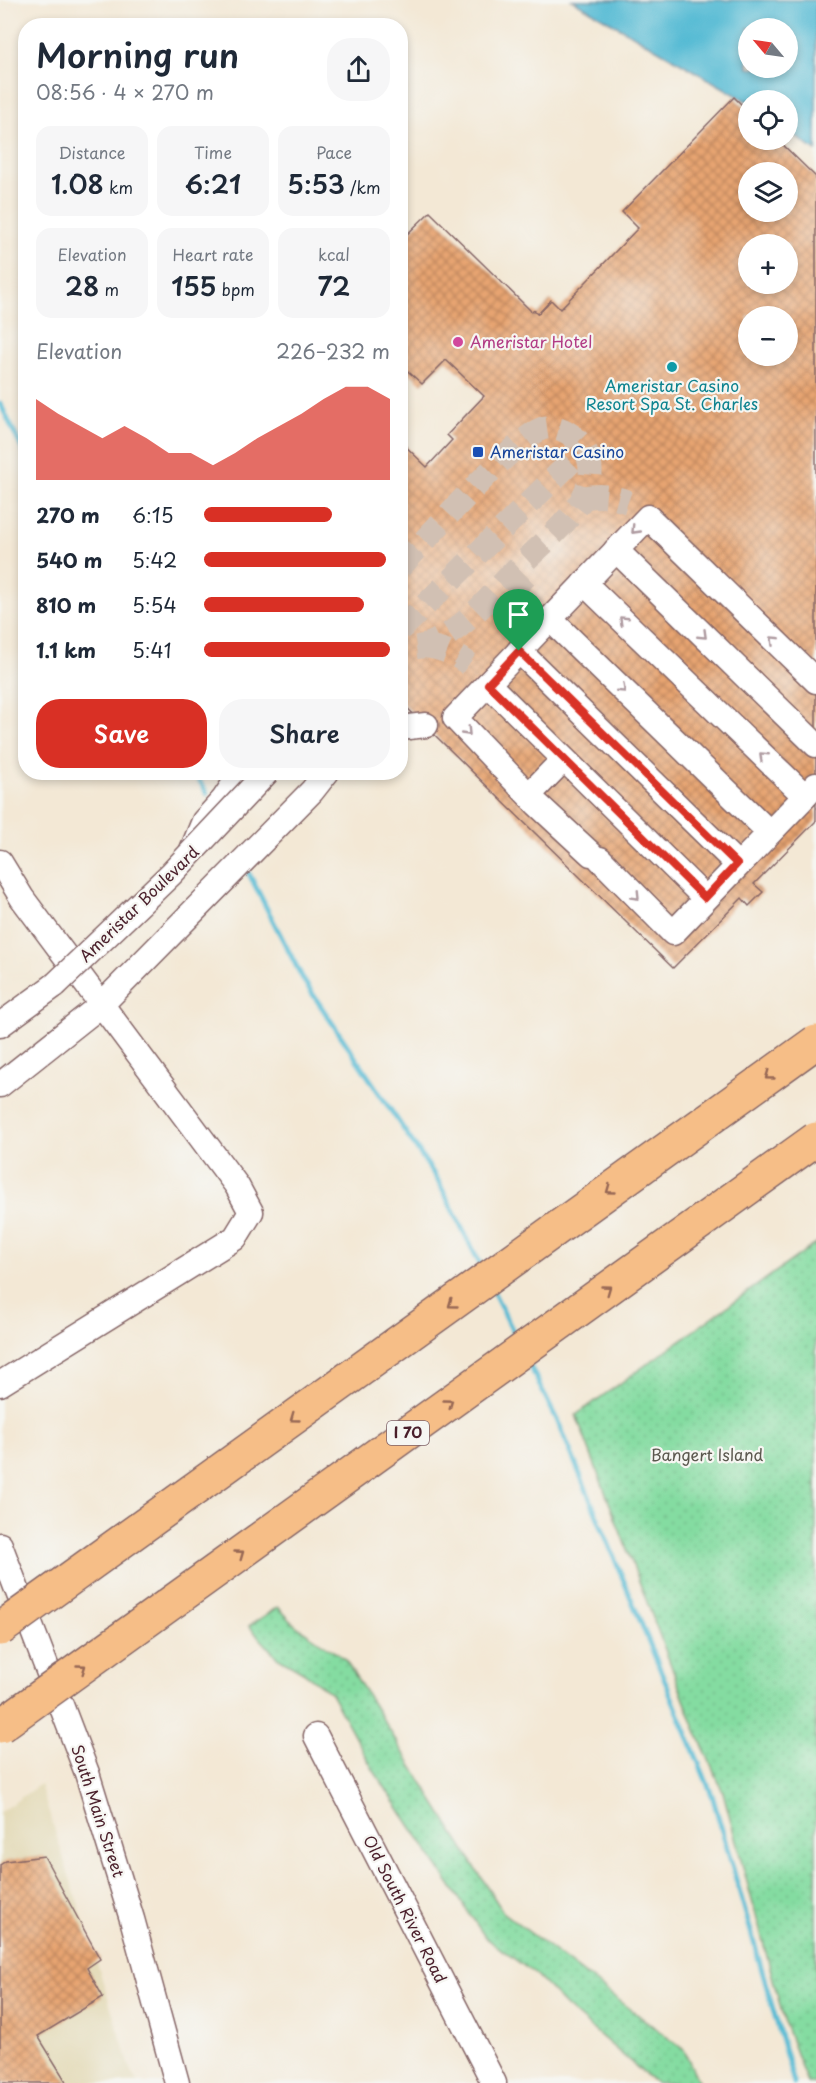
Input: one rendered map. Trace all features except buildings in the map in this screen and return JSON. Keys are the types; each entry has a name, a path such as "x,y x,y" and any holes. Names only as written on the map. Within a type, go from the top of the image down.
{"highway":[{"path":"0,1629 816,1042"},
{"name":"I 70","path":"0,1726 816,1139"}],"street":[{"path":"584,583 810,791 672,933 596,856 529,795 455,718 615,550 648,517 816,681"},
{"path":"615,550 816,745"},
{"path":"550,619 769,832"},
{"path":"519,651 737,864"},
{"path":"488,684 705,898"},
{"path":"408,727 426,725"},
{"path":"529,795 563,760"},
{"path":"190,855 204,821 236,780"},
{"name":"Ameristar Boulevard","path":"0,1024 55,985 190,855 260,780"},
{"path":"0,1085 101,1005 319,782"},
{"path":"0,862 22,898 237,1186 251,1212 235,1238 0,1384"},
{"name":"South Main Street","path":"0,1545 87,1773 132,1919 177,2083"},
{"name":"Old South River Road","path":"316,1736 494,2083"}],"shaded area":[{"path":"40,1784 130,2067 138,2083 0,2083 0,1813"}],"green space":[{"name":"Bangert Island","path":"816,1243 816,2083 807,2083 785,2024 723,1792 694,1726 576,1415"},
{"path":"278,1607 295,1625 345,1659 503,1912 684,2050 699,2083 655,2083 566,2006 536,1975 485,1937 374,1771 331,1693 303,1672 277,1657 249,1626"}],"water":[{"path":"572,0 816,0 816,151 798,138 798,90 738,90 738,96"}],"waterway":[{"path":"0,403 18,440"},
{"path":"199,780 207,793"},
{"path":"245,866 304,981 437,1179 482,1268"},
{"path":"491,1287 518,1341"},
{"path":"527,1360 560,1426 712,1795 794,2083"}],"tunnel":[{"path":"408,558 494,468 532,434 544,428 558,428 574,437 585,449 590,467 590,480 583,497 567,519 459,627 427,645 408,648"},
{"path":"408,622 585,448"},
{"path":"582,498 605,496 628,502"},
{"path":"509,576 533,599"},
{"path":"424,646 448,652 469,664"}],"place":[{"name":"Ameristar Hotel","path":"458,342"},
{"name":"Ameristar Casino Resort Spa St. Charles","path":"672,367"},
{"name":"Ameristar Casino","path":"478,452"}],"route":[{"path":"519,651 737,864 705,898 488,684 519,651"}]}
